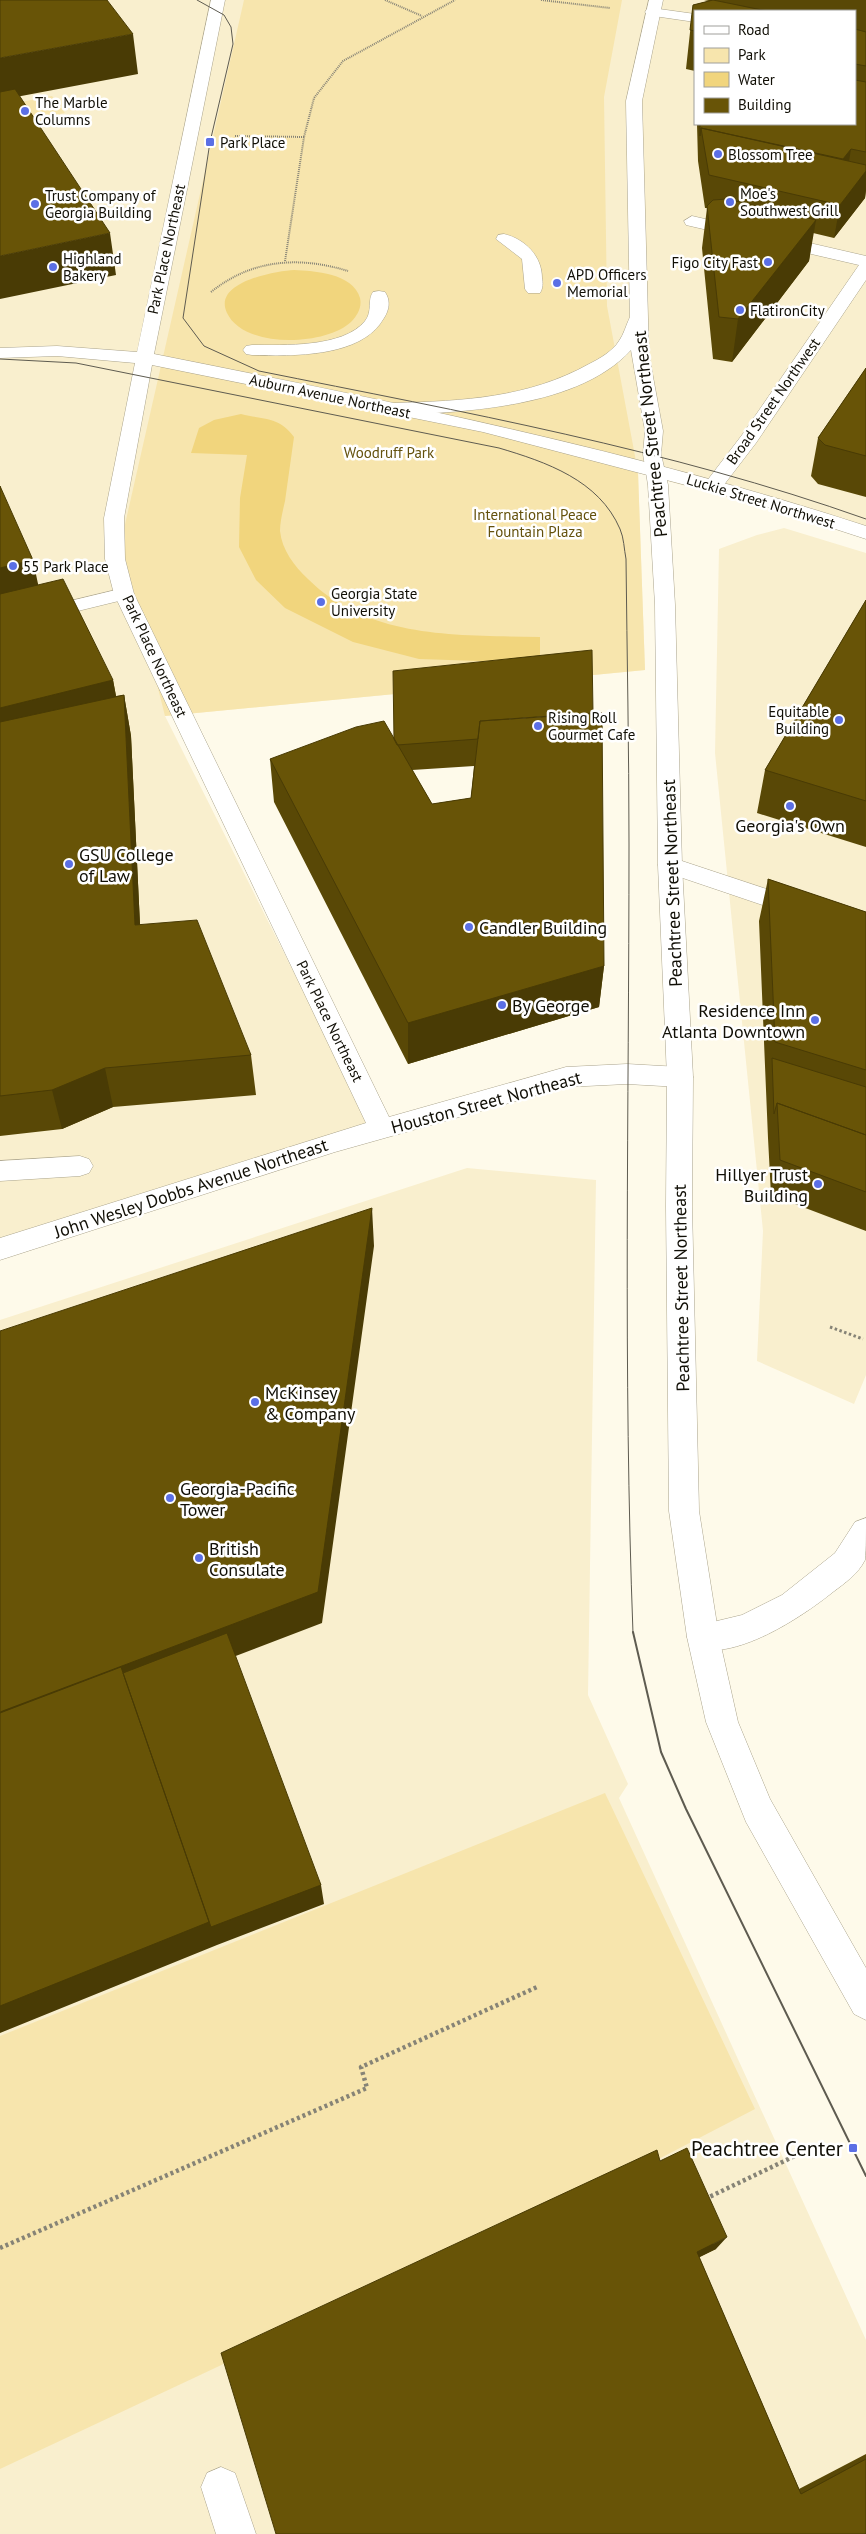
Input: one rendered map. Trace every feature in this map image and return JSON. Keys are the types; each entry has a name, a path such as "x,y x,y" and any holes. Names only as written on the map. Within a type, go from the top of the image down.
{"street":[{"name":"Park Place Northeast","path":"218,0 114,518 115,559 124,594 382,1129"},
{"path":"654,6 694,18"},
{"name":"Peachtree Street Northeast","path":"654,6 634,101 640,355 654,431 652,454 655,470 665,605 670,865 680,1077 679,1206 684,1510 703,1637 722,1722 758,1810 866,2002"},
{"path":"692,221 866,261"},
{"path":"504,239 530,255 534,265 534,289"},
{"name":"Broad Street Northwest","path":"713,486 749,439 866,267"},
{"path":"252,350 294,351 324,348 350,339 369,326 380,311 379,296"},
{"path":"394,409 473,405 528,396 560,387 610,359 627,343 639,316"},
{"name":"Auburn Avenue Northeast","path":"0,352 57,351 145,358 484,427 655,470"},
{"name":"Luckie Street Northwest","path":"655,470 866,533"},
{"path":"0,624 124,594"},
{"path":"670,865 866,930"},
{"name":"Houston Street Northeast","path":"382,1129 566,1077 627,1074 680,1077"},
{"name":"John Wesley Dobbs Avenue Northeast","path":"0,1249 382,1129"},
{"path":"0,1171 80,1166"},
{"path":"703,1637 746,1629 793,1605 846,1563 866,1532"},
{"path":"221,2487 236,2534"}],"path":[{"path":"385,0 422,16"},
{"path":"285,262 304,137 314,98 343,62 422,16 455,0"},
{"path":"541,0 610,8"},
{"path":"234,136 304,137"},
{"path":"212,292 222,281 240,272 261,265 285,262 327,264 355,273 370,283 379,296"},
{"path":"830,1327 863,1339"},
{"path":"0,2248 367,2088 361,2067 537,1987"},
{"path":"696,2203 799,2154"}],"shaded area":[{"name":"Georgia State University","path":"0,0 866,0 866,535 638,473 645,670 165,716 371,1126 0,1247"},
{"path":"784,528 866,553 866,1375 854,1404 757,1361 763,1231 715,753 719,549 757,535"},
{"path":"467,1168 596,1180 588,1695 628,1784 619,1798 866,2340 866,2534 0,2534 0,1320"}],"green space":[{"name":"Woodruff Park","path":"244,0 622,0 604,97 607,306 638,472 645,670 165,716 121,542"},
{"path":"52,96 65,113 0,126 0,106"},
{"path":"605,1793 755,2109 649,2164 0,2469 0,2036"}],"water":[{"path":"294,270 332,275 350,283 360,298 359,311 351,322 339,330 323,336 286,340 267,338 250,333 236,325 227,313 225,302 229,293 248,280"},
{"path":"241,414 277,422 283,425 294,437 281,520 281,538 283,545 298,569 332,599 359,614 387,624 417,630 479,636 540,637 540,663 419,659 353,642 285,608 256,580 239,547 240,498 247,455 191,453 199,428 214,420"}],"building":[{"path":"0,0 107,0 133,34 0,58"},
{"path":"713,0 762,10 694,10 694,31 690,30 693,5"},
{"path":"856,29 866,32 866,66 856,64"},
{"path":"856,80 866,82 866,152 851,149 843,159 701,128 700,136 700,125 856,125"},
{"name":"Trust Company of Georgia Building","path":"15,89 110,233 0,256 0,92"},
{"path":"701,128 866,165 866,171 840,205 709,175"},
{"path":"727,199 816,220 738,319 719,317 707,206 713,200"},
{"path":"866,368 866,456 825,445 818,438"},
{"path":"0,486 33,560 0,568"},
{"path":"63,579 113,680 0,708 0,594"},
{"name":"Equitable Building","path":"866,600 866,801 765,770"},
{"path":"592,650 593,713 480,721 478,739 397,745 394,739 393,671"},
{"name":"GSU College of Law","path":"124,695 135,925 197,920 251,1055 105,1068 52,1090 0,1096 0,722"},
{"name":"Candler Building","path":"602,713 604,966 408,1023 270,759 356,727 384,721 432,804 471,798 480,721"},
{"name":"Residence Inn Atlanta Downtown","path":"768,879 866,912 866,1070 775,1042"},
{"path":"772,1058 866,1087 866,1135 777,1103 774,1114"},
{"path":"777,1103 866,1135 866,1192 780,1160"},
{"name":"Georgia-Pacific Tower","path":"372,1208 318,1592 0,1712 0,1331"},
{"path":"227,1633 321,1885 211,1927 123,1673"},
{"path":"121,1667 209,1922 0,2006 0,1713"},
{"path":"687,2148 727,2237 697,2252 801,2494 866,2459 866,2534 276,2534 221,2353 657,2150 660,2161"}],"tram line":[{"path":"197,0 224,15 231,27 233,44 210,142 183,318 204,346 259,371 489,417 641,452 792,494 866,519"},
{"path":"0,359 76,363 499,448 535,460 569,475 599,498 611,512 620,529 626,559 629,845 627,1338 633,1633"},
{"path":"633,1632 661,1752 686,1809 866,2176"}],"place":[{"name":"The Marble Columns","path":"25,111"},
{"name":"Park Place","path":"210,142"},
{"name":"Blossom Tree","path":"718,154"},
{"name":"Moe's Southwest Grill","path":"730,202"},
{"name":"Trust Company of Georgia Building","path":"35,204"},
{"name":"Figo City Fast","path":"768,262"},
{"name":"Highland Bakery","path":"53,267"},
{"name":"APD Officers Memorial","path":"557,283"},
{"name":"FlatironCity","path":"740,310"},
{"name":"55 Park Place","path":"13,566"},
{"name":"Georgia State University","path":"321,602"},
{"name":"Equitable Building","path":"839,720"},
{"name":"Rising Roll Gourmet Cafe","path":"538,726"},
{"name":"Georgia's Own","path":"790,806"},
{"name":"GSU College of Law","path":"69,864"},
{"name":"Candler Building","path":"469,927"},
{"name":"By George","path":"502,1005"},
{"name":"Residence Inn Atlanta Downtown","path":"815,1020"},
{"name":"Hillyer Trust Building","path":"818,1184"},
{"name":"McKinsey & Company","path":"255,1402"},
{"name":"Georgia-Pacific Tower","path":"170,1498"},
{"name":"British Consulate","path":"199,1558"},
{"name":"Peachtree Center","path":"853,2148"}],"park label":[{"name":"International Peace Fountain Plaza","path":"535,522"}]}
